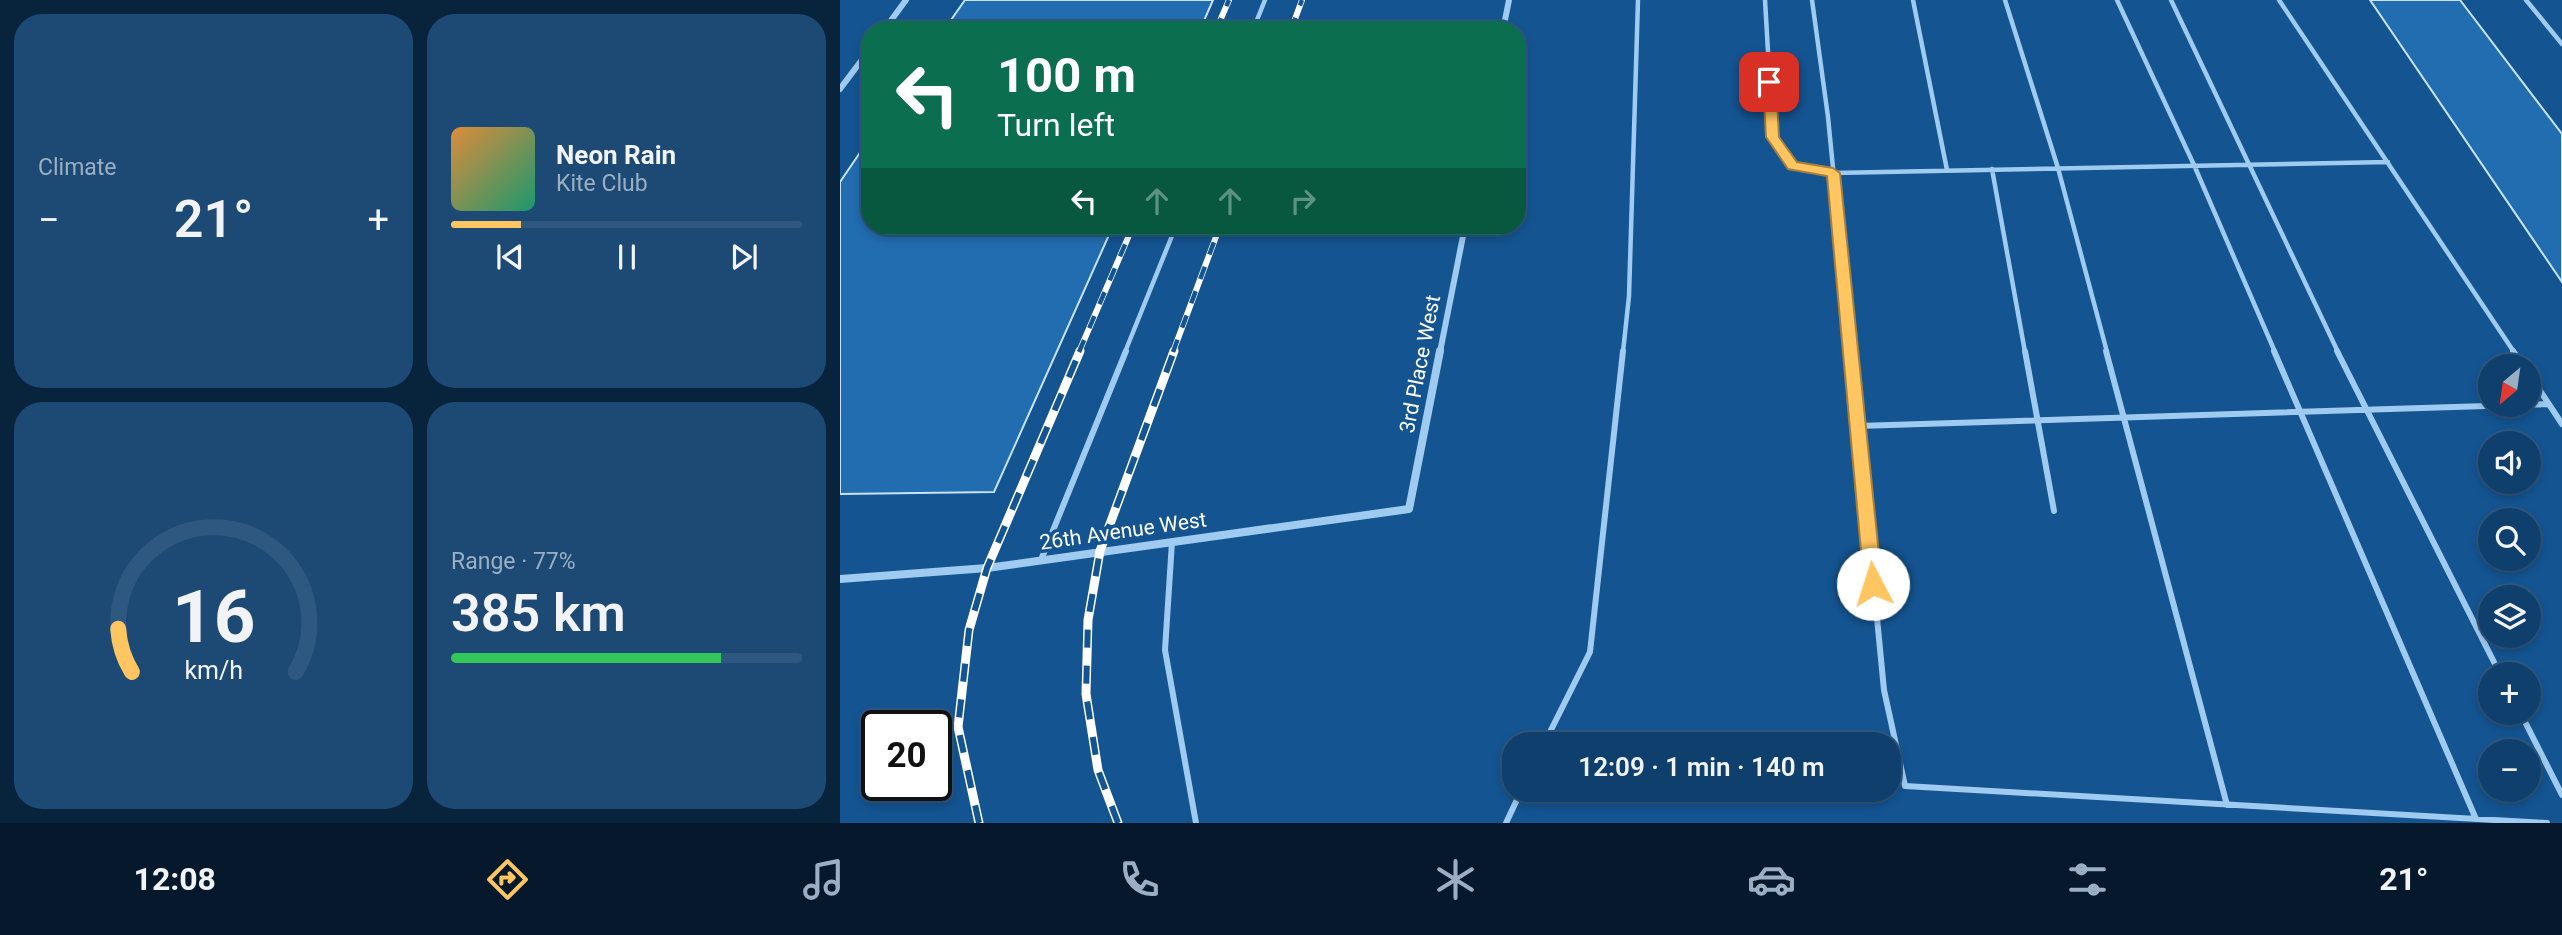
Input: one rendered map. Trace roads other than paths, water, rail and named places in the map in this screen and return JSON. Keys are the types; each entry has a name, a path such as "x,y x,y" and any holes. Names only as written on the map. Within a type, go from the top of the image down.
{"street":[{"path":"891,21 906,0"},
{"path":"1505,21 1509,0"},
{"path":"840,89 861,61"},
{"name":"3rd Place West","path":"1409,509 1463,235"},
{"name":"26th Avenue West","path":"840,579 987,568 1409,509"}],"lane":[{"path":"1257,21 1265,0"},
{"path":"1551,732 1590,652 1629,296 1638,0"},
{"path":"1765,0 1773,137 1793,166 1833,173 2388,162"},
{"path":"1812,0 1833,173 1884,690 1905,786 2547,823"},
{"path":"1913,0 1947,170"},
{"path":"2005,0 2058,168 2227,805"},
{"path":"2117,0 2194,165 2476,819"},
{"path":"2171,0 2365,410 2494,662"},
{"path":"2279,0 2515,354"},
{"path":"2526,0 2562,44"},
{"path":"1992,169 2053,511"},
{"path":"1041,560 1172,235"},
{"path":"2541,393 2562,424"},
{"path":"1858,426 2548,404"},
{"path":"1171,542 1165,650 1196,823"},
{"path":"2527,725 2562,795"},
{"path":"1506,823 1516,802"}],"railway":[{"path":"1220,21 1229,0"},
{"path":"1294,21 1302,0"},
{"path":"1079,352 1129,235"},
{"path":"1173,352 1217,235"},
{"path":"979,823 958,727 969,630 987,568 1080,351"},
{"path":"1118,823 1098,770 1086,694 1088,620 1100,551 1174,351"}]}
